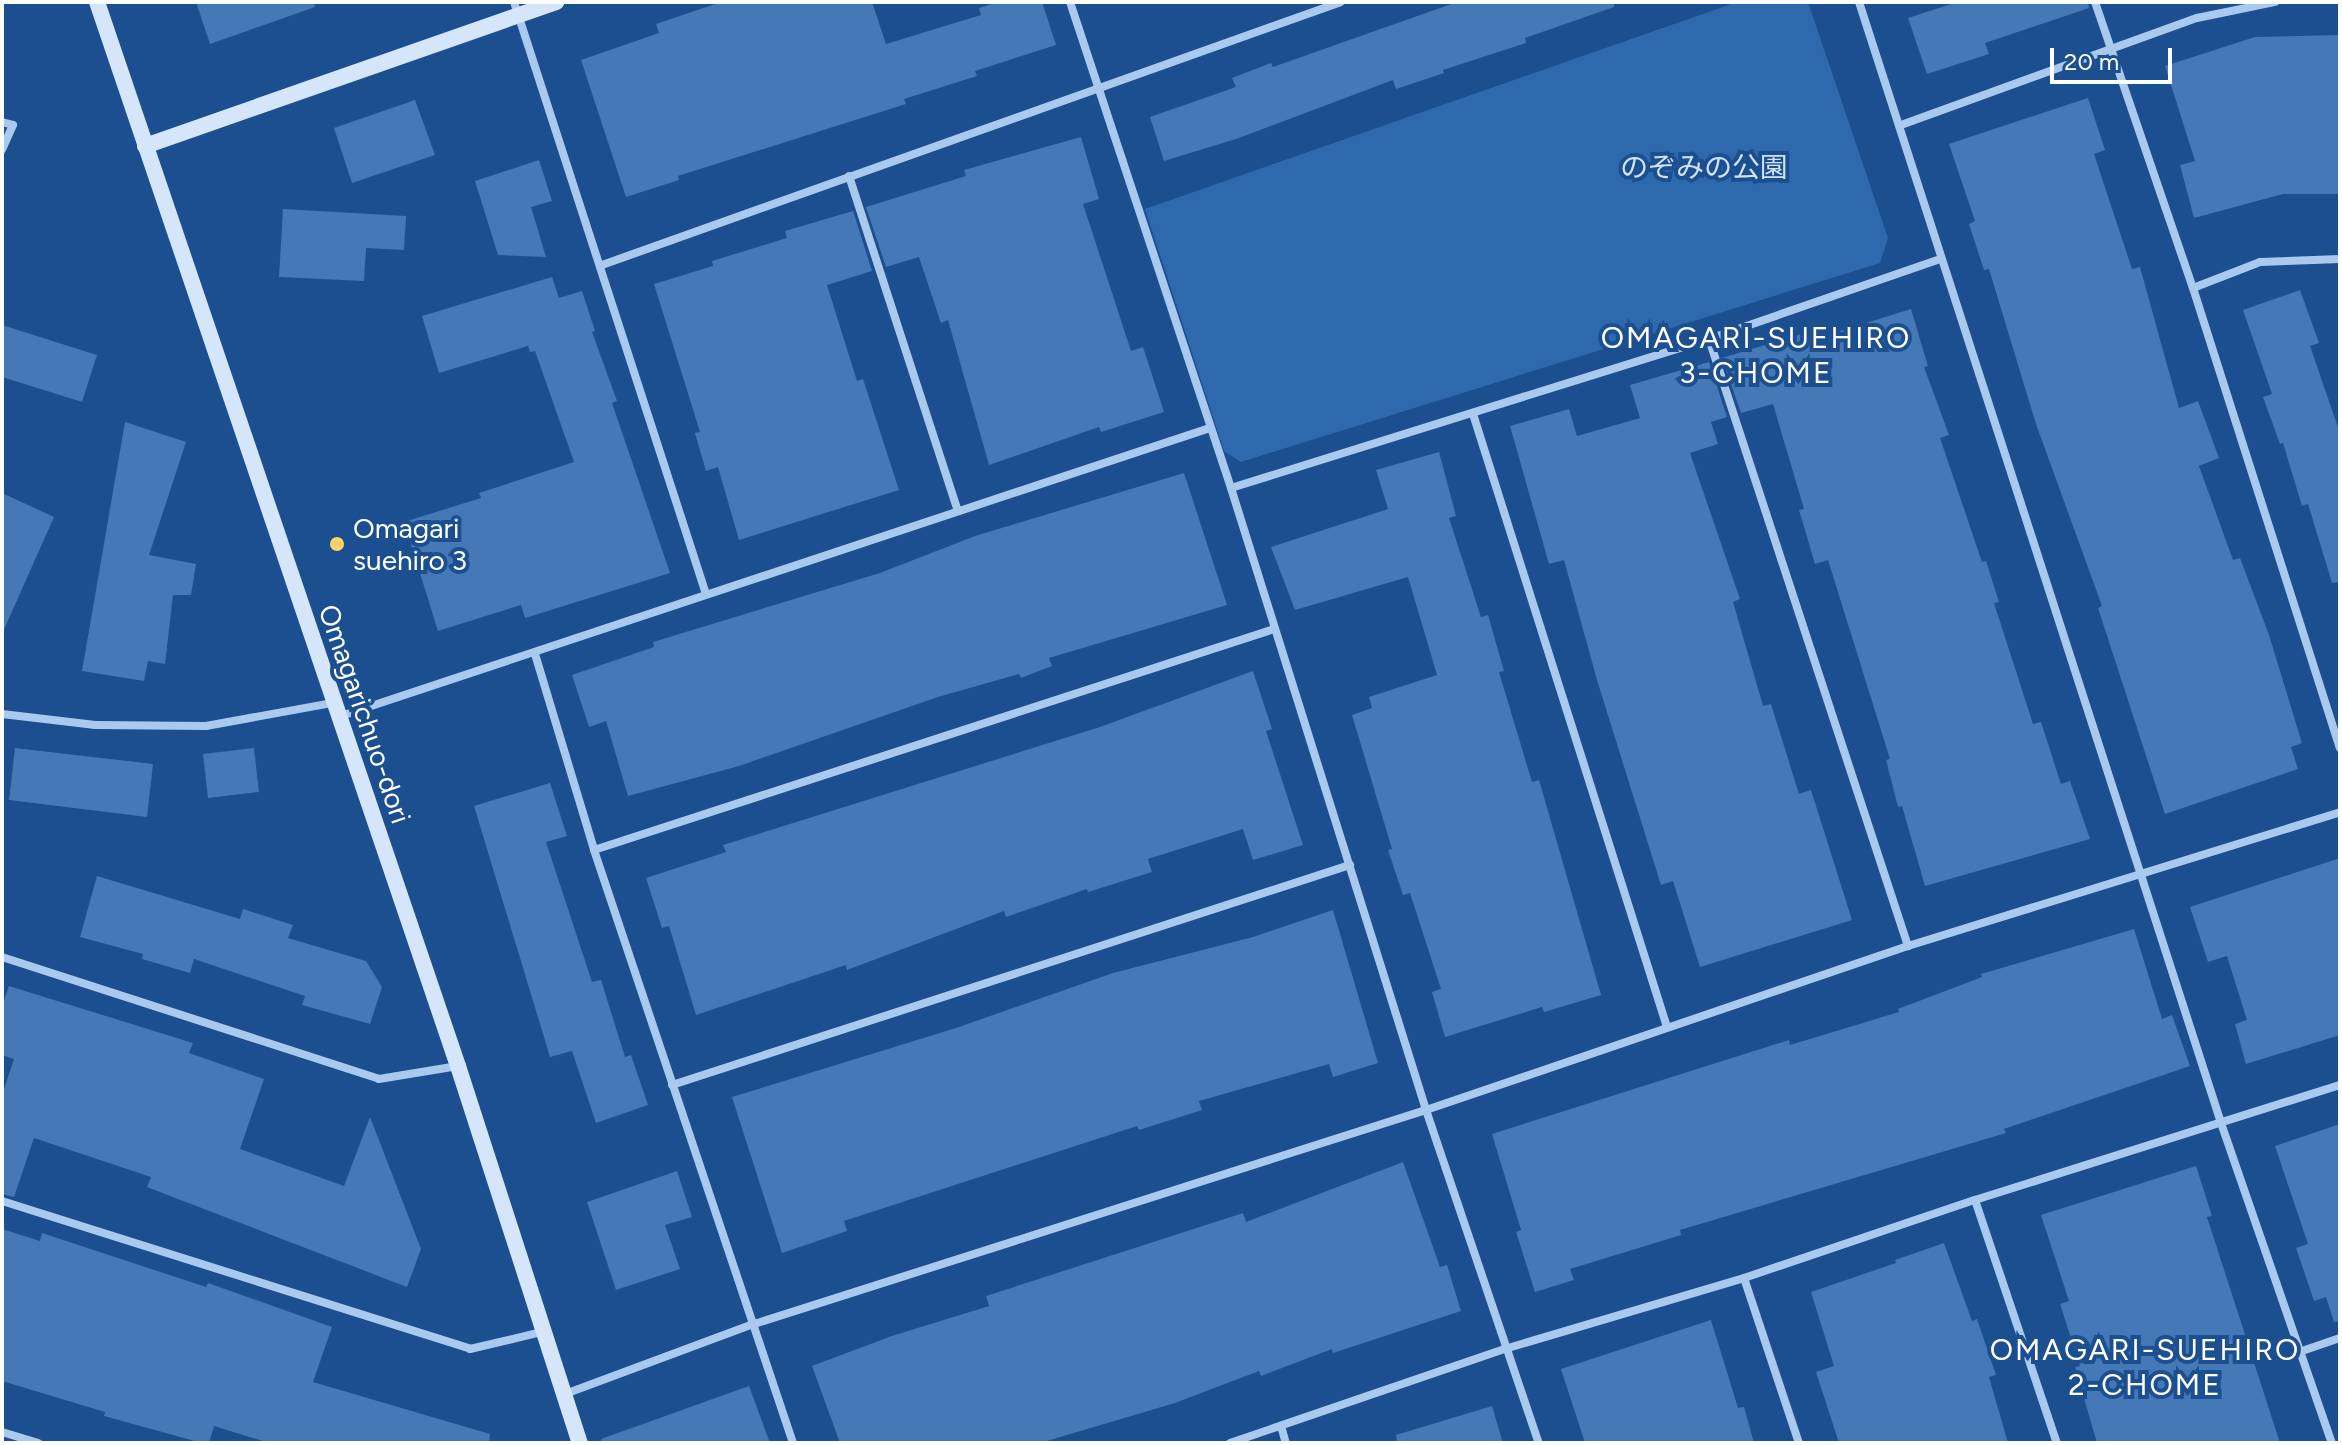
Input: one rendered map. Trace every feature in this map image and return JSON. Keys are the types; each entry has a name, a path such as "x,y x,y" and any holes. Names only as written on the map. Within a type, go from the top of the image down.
{"main road":[{"name":"Omagarichuo-dori","path":"97,2 458,1066 580,1443"},
{"path":"145,146 515,8 557,2"}],"street":[{"path":"1070,2 1231,488 1426,1110 1539,1443"},
{"path":"602,265 1341,2"},
{"path":"1859,2 2221,1123 2332,1443"},
{"path":"2095,2 2193,288 2340,748"},
{"path":"1901,125 2197,18 2275,2"},
{"path":"515,8 602,265 706,594"},
{"path":"2,122 13,125 2,150"},
{"path":"849,176 958,511"},
{"path":"1231,488 1709,339 1940,259"},
{"path":"2193,288 2260,262 2340,259"},
{"path":"1709,339 1908,946"},
{"path":"1473,414 1667,1027"},
{"path":"2,714 95,725 206,726 336,710 535,654 706,594 1210,428"},
{"path":"594,850 1274,629"},
{"path":"535,654 594,850 793,1443"},
{"path":"565,1394 751,1325 1426,1110 1908,946 2142,876 2340,812"},
{"path":"672,1085 1350,865"},
{"path":"2,957 379,1079 458,1066"},
{"path":"1230,1443 1508,1348 1744,1278 1975,1200 2340,1085"},
{"path":"1975,1200 2057,1443"},
{"path":"2,1201 470,1349 542,1332"},
{"path":"1744,1278 1799,1443"},
{"path":"2302,1351 2340,1338"},
{"path":"1281,1426 1286,1443"},
{"path":"2,1432 38,1443"}],"green space":[{"name":"のぞみの公園","path":"1737,2 1808,2 1888,238 1880,263 1241,462 1224,451 1145,209"}],"building":[{"path":"196,2 314,2 315,7 210,44"},
{"path":"721,2 872,2 886,44 981,15 979,8 998,2 1042,2 1056,45 975,71 977,76 904,99 906,104 678,176 679,180 626,197 581,60 659,33 656,24"},
{"path":"1457,2 1614,2 1614,7 1525,38 1526,43 1443,70 1444,73 1396,89 1393,80 1239,138 1164,161 1150,117 1236,87 1232,78 1271,63 1273,67"},
{"path":"1957,2 2088,2 2089,8 1985,43 1989,54 1927,74 1908,18"},
{"path":"2340,35 2340,194 2283,194 2194,218 2180,165 2195,161 2165,66 2255,37"},
{"path":"2088,98 2105,150 2094,154 2132,269 2140,267 2179,408 2198,401 2219,458 2199,466 2233,560 2240,558 2269,635 2302,743 2291,747 2298,769 2165,814 2098,608 2102,606 2036,424 1989,269 1984,270 1969,224 1975,221 1949,144"},
{"path":"415,100 435,155 352,183 334,128"},
{"path":"1081,137 1099,199 1083,204 1131,351 1143,347 1164,412 1101,432 1099,427 989,465 948,320 941,323 919,257 886,267 866,207 966,176 964,170"},
{"path":"539,160 552,201 531,207 546,257 498,255 475,181"},
{"path":"283,209 406,216 404,250 366,248 364,281 279,277"},
{"path":"853,211 872,271 827,285 857,381 863,379 899,490 739,540 718,467 706,471 695,433 700,432 654,284 713,266 712,261 787,238 785,231"},
{"path":"552,277 559,298 582,291 595,331 592,332 617,401 612,403 670,573 525,618 521,605 438,631 404,522 481,498 479,493 574,462 535,351 530,352 528,346 439,373 422,316"},
{"path":"2300,290 2319,343 2310,346 2340,433 2340,582 2332,583 2308,504 2302,506 2283,443 2280,444 2263,397 2272,394 2243,310"},
{"path":"1911,309 1928,366 1924,367 1949,435 1940,438 1982,562 1986,561 1999,602 1994,603 2033,724 2041,722 2061,784 2070,781 2090,839 1925,886 1902,806 1898,807 1886,760 1890,759 1828,560 1815,564 1799,510 1804,509 1773,404 1741,413 1722,358 1808,332 1811,340"},
{"path":"2,325 97,355 82,402 2,377"},
{"path":"1709,362 1727,417 1711,422 1718,444 1690,453 1740,599 1733,602 1763,706 1771,704 1799,794 1811,790 1852,920 1700,967 1673,881 1661,885 1597,680 1564,560 1549,564 1510,426 1569,409 1577,436 1640,418 1630,385"},
{"path":"125,422 186,442 149,555 196,564 191,595 173,595 165,664 148,661 144,681 82,671"},
{"path":"1439,452 1456,516 1449,518 1481,617 1488,615 1504,671 1499,672 1532,782 1539,780 1601,995 1544,1012 1542,1007 1445,1037 1432,992 1441,989 1410,893 1403,895 1388,850 1392,849 1352,715 1372,708 1369,697 1437,675 1408,577 1295,610 1271,547 1388,509 1376,470"},
{"path":"1184,473 1227,605 1049,658 1052,666 1021,678 1019,674 938,697 739,766 628,796 606,721 589,727 572,675 654,647 653,642 880,573 975,536"},
{"path":"2,493 54,517 2,634"},
{"path":"1253,671 1272,729 1266,731 1303,845 1253,860 1243,829 1148,859 1152,872 1088,892 1087,889 1006,917 1004,911 847,970 846,965 696,1015 669,926 662,928 646,878 726,852 723,845 1100,727"},
{"path":"15,748 153,764 147,817 9,800"},
{"path":"254,748 259,792 208,798 203,754"},
{"path":"550,783 567,836 546,842 592,982 601,980 625,1057 631,1055 648,1105 596,1123 572,1051 550,1057 474,806"},
{"path":"2340,858 2340,1035 2246,1064 2235,1024 2247,1020 2227,956 2208,962 2190,907"},
{"path":"97,876 240,919 243,909 293,925 288,938 366,961 382,987 370,1024 302,1005 305,996 194,959 190,973 142,959 143,954 80,937"},
{"path":"1333,910 1378,1063 1333,1077 1329,1064 1199,1101 1202,1110 1139,1130 1137,1126 844,1221 847,1231 782,1253 732,1097 956,1028 1113,973 1253,937"},
{"path":"2134,929 2162,1019 2172,1015 2190,1066 2004,1129 2006,1133 1680,1230 1681,1235 1570,1269 1574,1280 1535,1292 1516,1232 1521,1230 1492,1134 1789,1040 1790,1045 1899,1012 1898,1009 1982,977 1981,974"},
{"path":"9,986 193,1043 189,1053 264,1079 240,1149 344,1186 370,1117 421,1249 407,1287 147,1187 151,1177 34,1138 14,1197 2,1194 2,1095 14,1059 2,1055 2,1006"},
{"path":"2340,1124 2340,1321 2334,1322 2326,1297 2314,1301 2296,1248 2308,1244 2275,1146"},
{"path":"1403,1162 1440,1267 1447,1265 1461,1311 1333,1353 1332,1349 1261,1376 1259,1371 1175,1403 1040,1443 840,1443 812,1366 892,1336 989,1306 986,1296 1243,1213 1246,1222"},
{"path":"2196,1166 2212,1216 2207,1217 2280,1443 2097,1443 2075,1367 2080,1366 2060,1304 2069,1301 2041,1215"},
{"path":"677,1171 692,1217 665,1225 680,1269 616,1290 587,1202"},
{"path":"2,1229 40,1241 42,1233 206,1287 208,1283 332,1327 313,1382 490,1434 489,1443 269,1443 214,1426 209,1443 202,1443 104,1416 105,1412 2,1381"},
{"path":"1944,1243 1972,1321 1977,1319 1996,1375 1989,1377 2008,1443 1839,1443 1816,1372 1834,1366 1811,1292"},
{"path":"1711,1320 1738,1408 1744,1407 1754,1443 1585,1443 1561,1369"},
{"path":"749,1386 770,1443 602,1443 601,1439"},
{"path":"1492,1406 1503,1443 1397,1443 1396,1435"}],"place":[{"name":"Omagari suehiro 3","path":"337,544"}],"district":[{"name":"OMAGARI-SUEHIRO 3-CHOME","path":"1756,355"},
{"name":"OMAGARI-SUEHIRO 2-CHOME","path":"2145,1367"}]}
